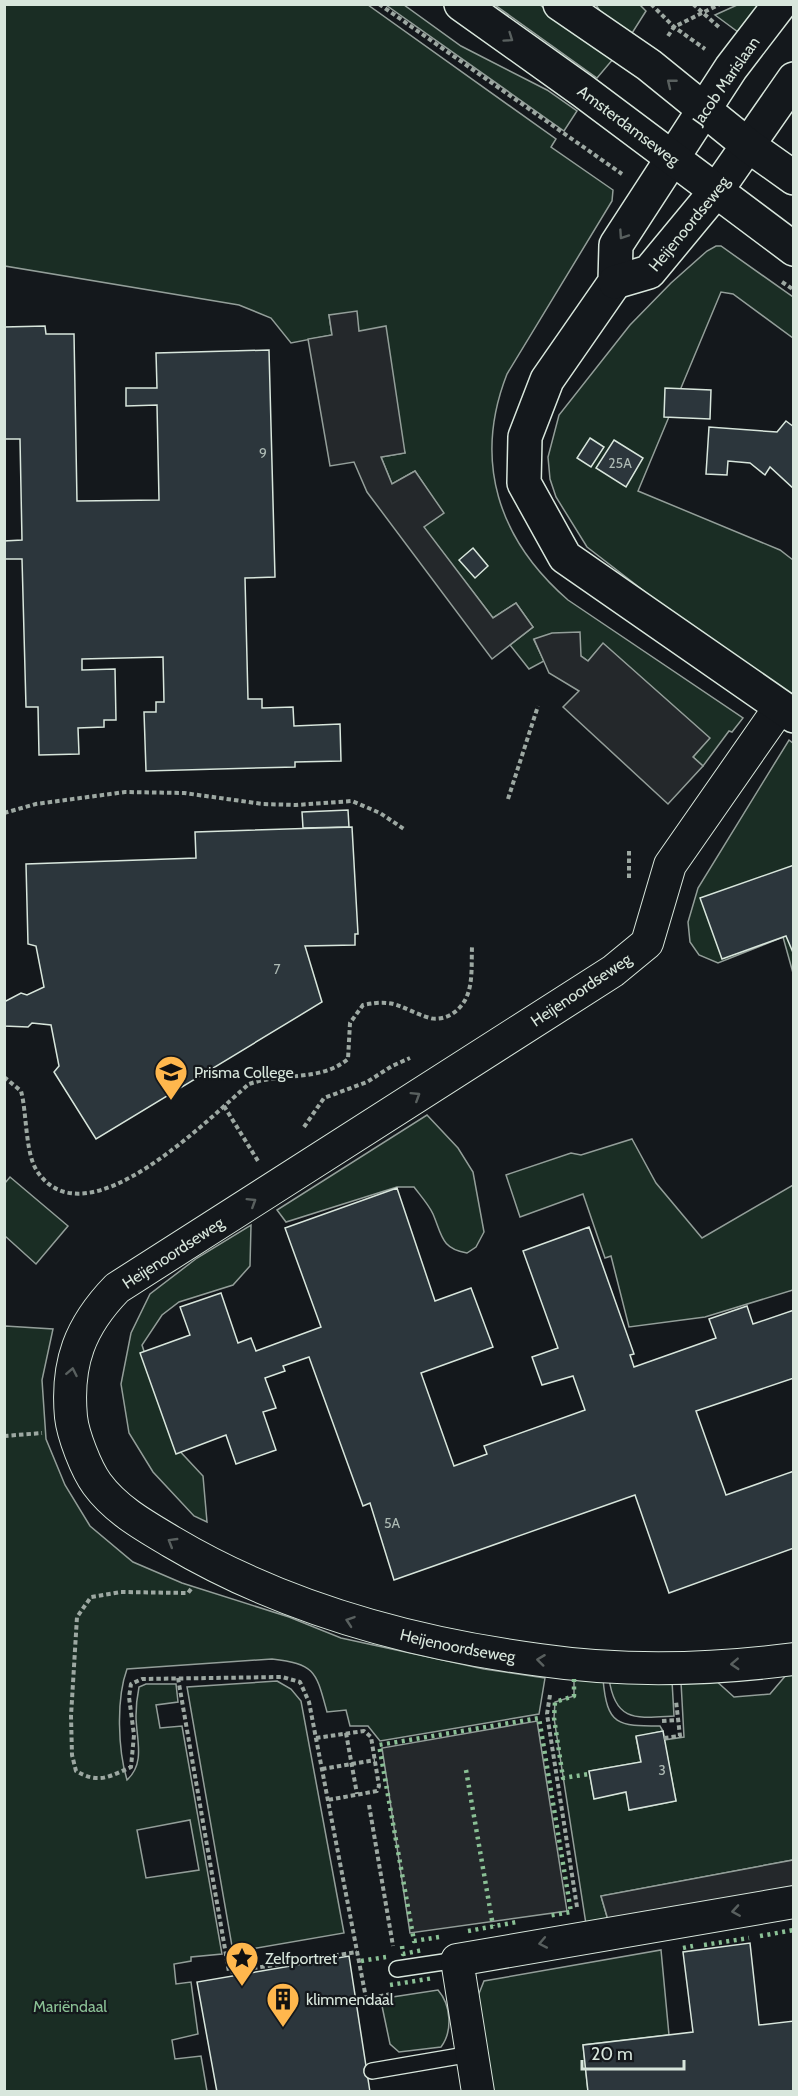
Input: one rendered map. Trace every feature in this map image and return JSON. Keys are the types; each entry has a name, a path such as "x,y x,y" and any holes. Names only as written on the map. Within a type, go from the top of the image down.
{"street":[{"name":"Amsterdamseweg","path":"462,4 794,249"},
{"path":"560,4 649,65 749,146 794,178"},
{"name":"Jacob Marislaan","path":"673,158 731,68 780,4"},
{"path":"749,146 794,79"},
{"name":"Heijenoordseweg","path":"749,146 716,191 649,272 615,282 547,380 525,437 524,483 565,557 787,712 670,865 647,943 613,971 117,1287 97,1309 78,1341 69,1391 73,1430 96,1483 123,1512 206,1562 250,1583 357,1623 434,1643 554,1662 673,1667 794,1659"},
{"path":"615,282 616,245 673,158"},
{"path":"478,2091 457,1959 582,1936 794,1902"}],"lane":[{"path":"397,1969 457,1959"},
{"path":"372,2071 471,2054"}],"path":[{"path":"379,4 572,141 651,193"},
{"path":"651,4 674,27"},
{"path":"508,799 538,706"},
{"path":"4,813 36,804 125,792 184,793 263,804 296,805 352,801 381,813 404,829"},
{"path":"4,1077 21,1091 36,1170 58,1191 72,1193 110,1186 149,1168 249,1084 270,1076 322,1074 338,1067 348,1059 350,1023 363,1005 381,1001 400,1004 432,1019 448,1017 463,1007 470,991 472,947"},
{"path":"224,1106 274,1188"},
{"path":"206,1562 188,1593 121,1592 91,1597 77,1617 71,1716 72,1755 76,1771 89,1779 109,1777 131,1767 134,1735 129,1696 132,1684 142,1679 282,1677 300,1682 309,1702 366,1998"},
{"path":"554,1662 547,1714 582,1936"},
{"path":"664,1738 680,1736 673,1667"},
{"path":"178,1678 230,1974 357,1952"},
{"path":"662,1721 678,1720"},
{"path":"316,1738 364,1731 371,1737 380,1785 377,1791 328,1800"},
{"path":"346,1733 357,1795"},
{"path":"322,1769 375,1760"},
{"path":"369,1805 397,1969"}],"green space":[{"path":"4,5 368,5 556,139 551,147 613,190 612,201 507,374 497,406 492,437 493,468 498,497 509,525 524,551 544,576 568,600 743,718 732,732 729,731 703,766 693,757 709,738 603,644 588,661 581,656 534,640 544,661 529,669 510,645 533,627 516,603 493,618 423,527 443,513 415,471 392,484 381,457 405,453 359,331 329,315 332,335 291,343 271,318 239,305 5,266"},
{"path":"386,5 404,5 461,46 547,90 577,111 564,131"},
{"path":"495,5 540,5 614,58 597,78"},
{"path":"596,5 640,5 646,11 629,38 606,20"},
{"path":"737,5 759,5 738,32 715,15"},
{"path":"721,246 793,297 793,338 733,294 721,292 638,491 780,550 793,560 793,706 587,547 556,497 550,479 548,457 559,415 630,325 671,283 707,251"},
{"path":"789,740 794,744 793,973 783,937 718,963 699,955 690,942 688,922 698,888"},
{"path":"427,1115 458,1148 473,1172 484,1232 476,1247 467,1253 458,1251 447,1244 427,1204 414,1187 397,1187 286,1222 277,1210"},
{"path":"632,1139 656,1183 702,1238 793,1185 793,1290 705,1317 629,1327 611,1256 605,1258 583,1194 520,1217 506,1175 571,1153 581,1155"},
{"path":"10,1177 68,1226 36,1264 5,1236 5,1183"},
{"path":"251,1225 250,1266 233,1285 179,1302 162,1315 142,1345 175,1446 203,1476 207,1522 194,1516 153,1472 129,1433 121,1384 131,1333 150,1294 197,1258"},
{"name":"Mariëndaal","path":"5,1326 53,1329 42,1380 46,1439 65,1485 90,1526 133,1562 182,1583 289,1617 341,1638 484,1669 545,1678 539,1714 380,1741 368,1726 350,1726 346,1710 327,1712 320,1688 312,1672 298,1664 272,1659 127,1669 121,1695 120,1740 127,1780 133,1773 138,1758 136,1716 139,1687 146,1684 176,1684 178,1702 156,1705 160,1728 182,1726 222,1954 191,1957 191,1961 174,1964 176,1984 191,1982 198,2034 172,2040 175,2059 201,2056 207,2091 5,2091","holes":["190,1820 199,1870 146,1878 137,1830"]},
{"path":"787,1674 793,1674 793,1860 601,1896 608,1920 586,1924 554,1718 555,1702 574,1696 574,1679 603,1679 608,1706 617,1720 625,1724 660,1726 663,1731 636,1737 641,1762 589,1771 594,1798 626,1792 630,1810 676,1801 664,1740 684,1737 681,1682 714,1679 734,1697 770,1694"},
{"path":"609,1678 672,1681 674,1716 630,1715 616,1703"},
{"path":"277,1681 291,1689 301,1701 344,1933 233,1952 187,1687"},
{"path":"661,1950 669,2035 583,2045 588,2091 492,2091 478,1996 484,1981"},
{"path":"438,1990 448,2010 449,2026 445,2041 441,2047 399,2052 390,2044 382,2006 386,1998"}],"shaded area":[{"path":"357,311 359,331 386,326 405,453 381,457 392,484 415,471 444,513 424,527 493,618 516,603 533,627 492,659 367,492 354,462 330,466 308,339 332,335 329,315"},
{"path":"580,632 581,656 588,661 603,643 710,738 693,757 703,766 668,804 563,707 579,691 549,673 534,639 552,633"},
{"path":"537,1721 567,1911 410,1933 382,1748"},
{"path":"793,1860 793,1888 608,1920 601,1896"}],"building":[{"path":"45,326 46,334 74,334 77,501 159,500 157,405 126,406 126,388 157,388 156,353 269,350 275,577 245,578 248,699 262,699 262,708 293,707 294,726 340,724 341,761 295,762 295,767 146,771 144,712 156,712 156,702 164,702 163,657 82,659 82,670 115,669 116,720 104,720 104,727 78,728 79,754 39,755 38,707 26,707 22,559 4,559 4,541 22,540 20,439 4,439 4,327"},
{"path":"665,388 711,390 710,419 664,417"},
{"path":"786,421 794,427 794,489 770,467 765,475 750,463 728,461 727,475 706,474 709,427 777,432"},
{"path":"590,438 604,447 591,467 577,458"},
{"path":"614,440 643,458 626,487 596,468"},
{"path":"473,548 488,566 475,578 459,560"},
{"path":"348,810 349,827 303,828 302,812"},
{"path":"352,827 358,934 355,934 355,945 305,946 322,1002 96,1139 54,1072 59,1066 51,1025 32,1023 28,1027 4,1026 4,1002 21,993 27,995 44,987 36,946 28,944 26,864 196,858 195,832"},
{"path":"794,865 794,955 786,936 722,959 700,898"},
{"path":"397,1188 435,1301 471,1288 493,1347 421,1373 454,1466 487,1454 484,1446 585,1410 573,1376 542,1385 532,1357 558,1348 523,1251 589,1227 634,1354 630,1355 634,1367 716,1338 709,1319 747,1306 753,1324 794,1310 794,1378 696,1411 726,1495 794,1471 794,1548 669,1593 635,1495 394,1580 370,1503 363,1506 309,1357 283,1366 285,1371 265,1378 276,1408 263,1412 276,1450 236,1464 226,1435 176,1454 140,1353 190,1335 180,1307 221,1293 238,1343 251,1338 256,1351 321,1327 285,1228"},
{"path":"663,1731 676,1801 629,1810 626,1792 594,1799 589,1771 641,1762 636,1736"},
{"path":"750,1943 759,2025 794,2021 794,2092 588,2092 583,2045 693,2032 683,1952"},
{"name":"klimmendaal","path":"349,1956 370,2092 217,2092 197,1982"}],"hedge":[{"path":"574,1679 574,1696 555,1702 554,1718 563,1778 589,1774"},
{"path":"439,1937 414,1941 379,1745 539,1718 571,1912 548,1916"},
{"path":"466,1770 493,1926"},
{"path":"468,1931 517,1922"},
{"path":"760,1936 794,1930"},
{"path":"704,1945 749,1938"},
{"path":"402,1946 403,1954 423,1950"},
{"path":"683,1948 693,1946"},
{"path":"361,1961 386,1957"},
{"path":"390,1985 434,1978"}],"place":[{"name":"Prisma College","path":"171,1101"},
{"name":"Zelfportret","path":"242,1987"},
{"name":"klimmendaal","path":"283,2028"}]}
